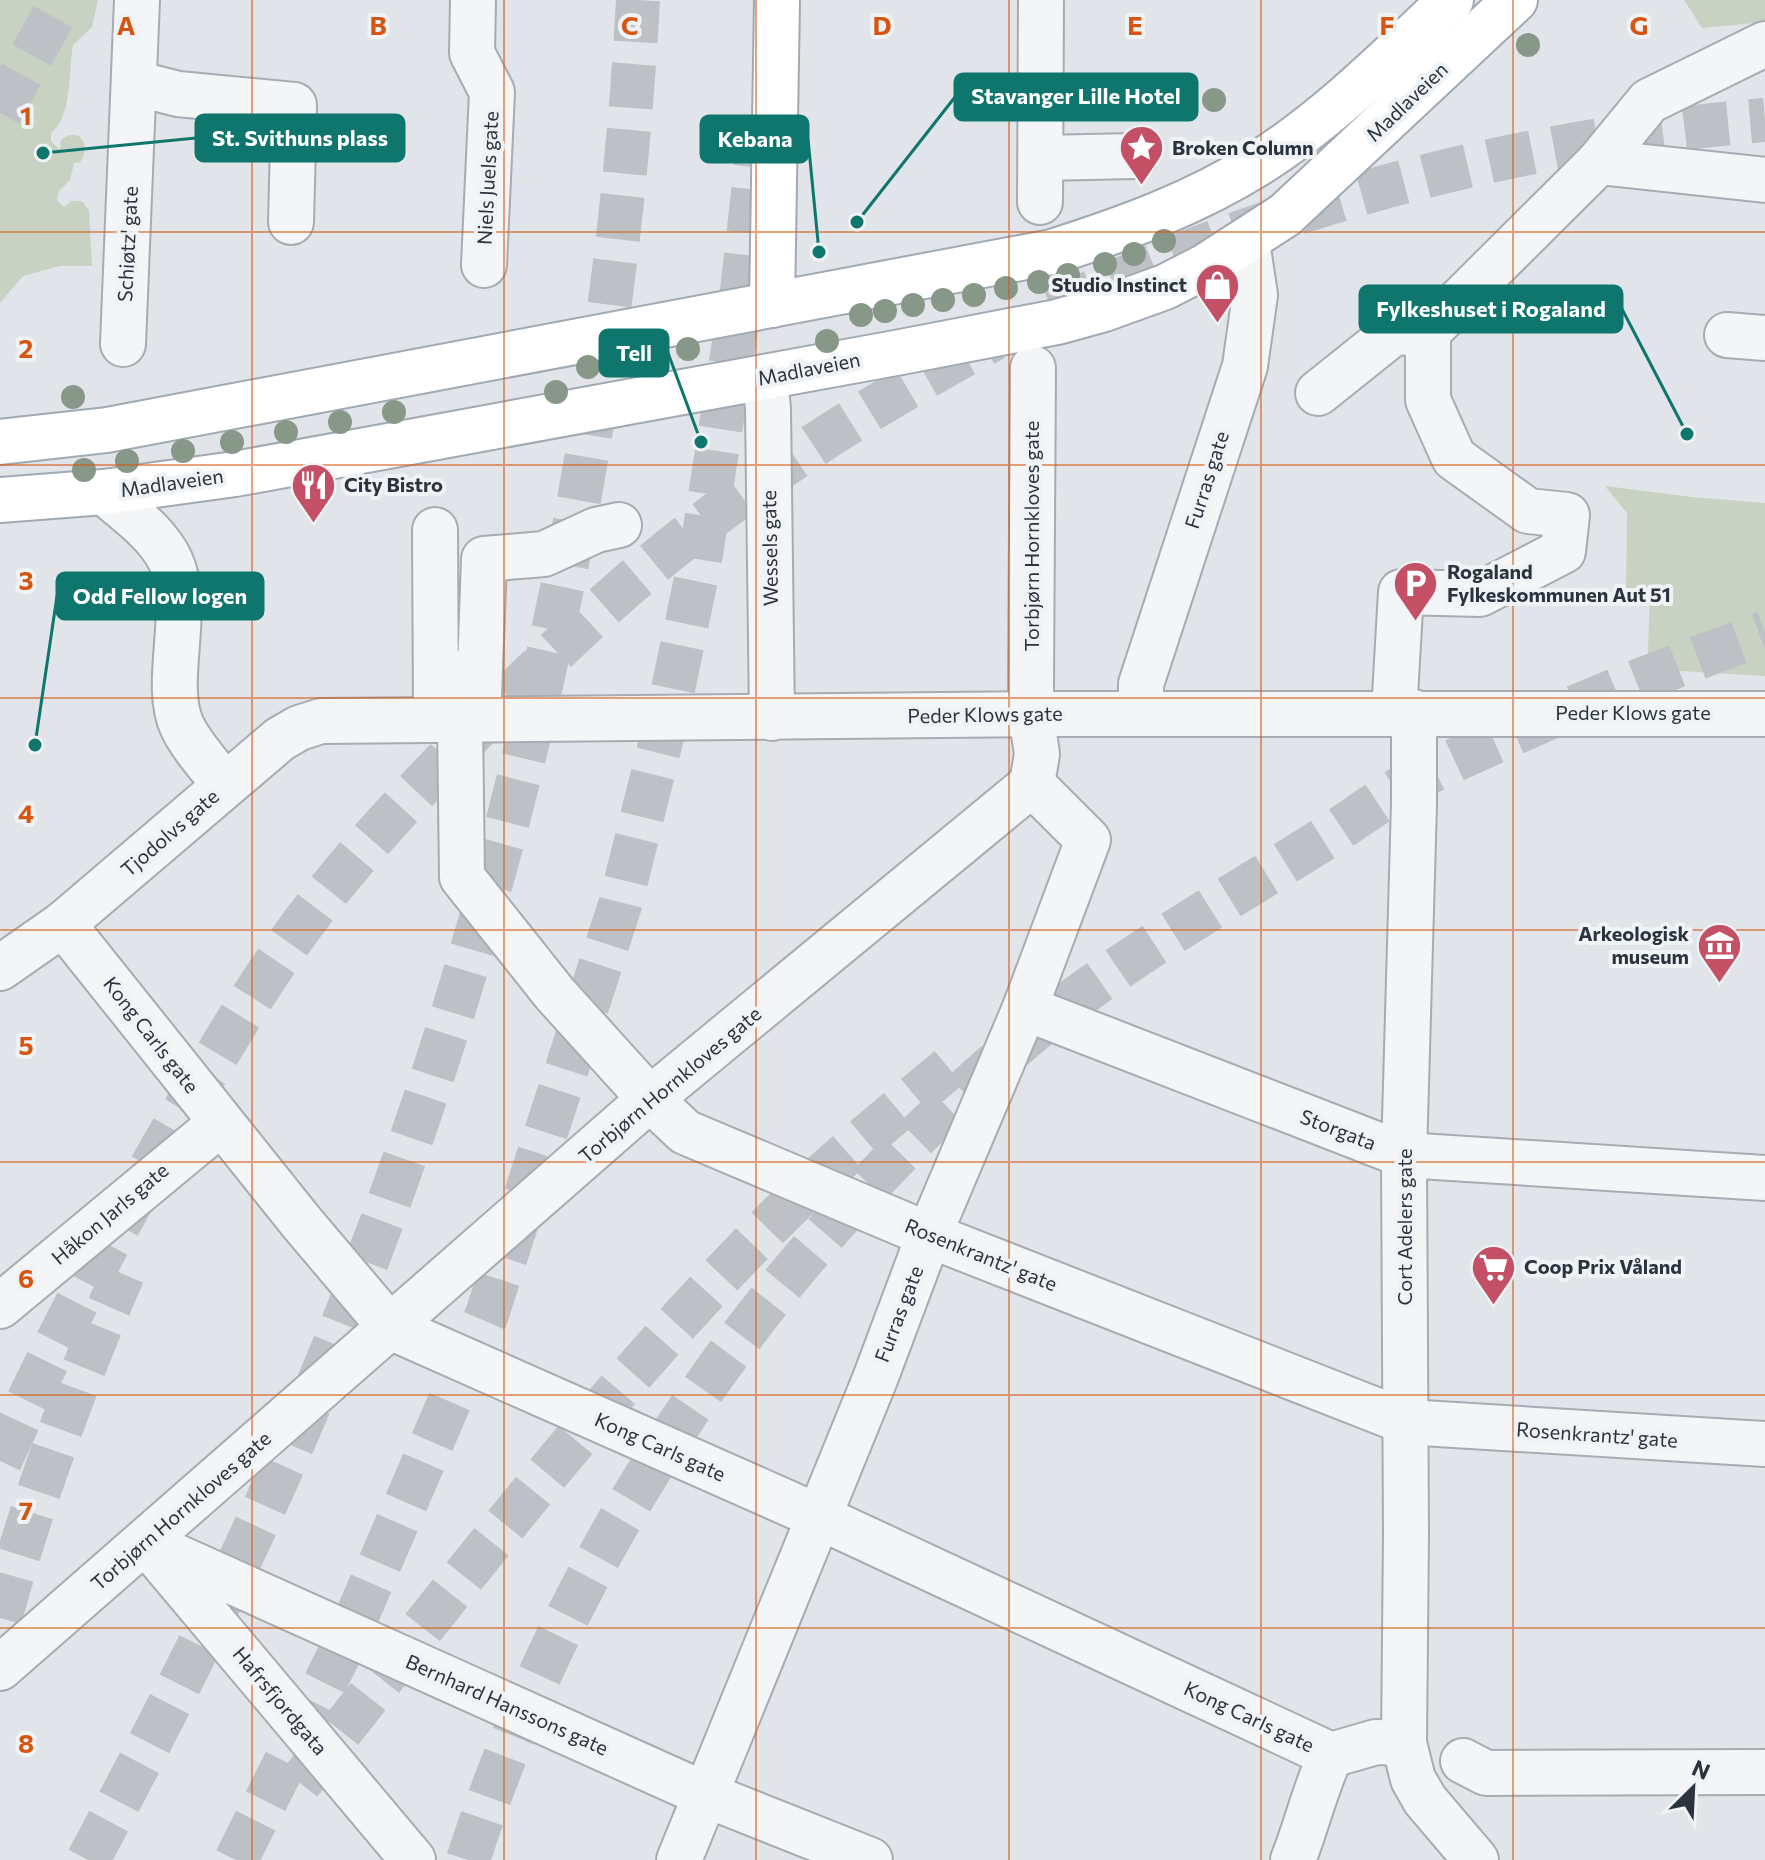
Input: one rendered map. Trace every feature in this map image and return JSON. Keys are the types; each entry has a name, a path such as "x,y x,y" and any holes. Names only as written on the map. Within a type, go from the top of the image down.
{"main road":[{"path":"772,305 777,0"},
{"path":"0,442 107,430 1052,252 1168,211 1222,185 1305,131 1451,0"},
{"name":"Madlaveien","path":"0,500 104,492 251,472 1057,322 1104,309 1165,287 1247,242 1285,215 1341,166 1515,0"}],"street":[{"name":"Schiøtz' gate","path":"123,344 137,0"},
{"name":"Niels Juels gate","path":"473,0 472,53 492,92 484,265"},
{"path":"1040,202 1041,0"},
{"path":"1318,393 1393,333 1428,332 1599,162 1649,101 1765,44"},
{"path":"135,83 178,94 294,105 291,222"},
{"path":"1041,158 1135,156"},
{"path":"1599,162 1765,180"},
{"name":"Furras gate","path":"1141,714 1141,684 1245,366 1255,295 1247,242"},
{"name":"Cort Adelers gate","path":"1428,332 1428,400 1454,458 1528,511 1567,515 1563,551 1480,594 1401,592 1406,1422 1404,1743 1413,1779 1425,1800 1476,1860"},
{"name":"Torbjørn Hornkloves gate","path":"0,1668 650,1099 1032,784 1037,754 1031,714 1033,368"},
{"name":"Wessels gate","path":"765,377 772,718"},
{"name":"Tjodolvs gate","path":"0,968 63,924 225,785 181,724 176,702 179,602 171,561 144,526 104,492"},
{"path":"458,702 484,559 544,554 596,530 619,525"},
{"path":"435,530 458,702"},
{"name":"Peder Klows gate","path":"225,785 280,739 299,728 458,702 772,718 1404,712 1765,714"},
{"name":"Rosenkrantz' gate","path":"458,702 462,877 555,994 650,1099 685,1132 929,1235 1406,1422 1765,1444"},
{"name":"Furras gate","path":"679,1860 875,1379 929,1235 1025,1008 1088,840 1032,784"},
{"name":"Kong Carls gate","path":"63,924 221,1123 390,1327 817,1516 1331,1755 1376,1742 1404,1743"},
{"name":"Storgata","path":"1025,1008 1404,1155 1765,1178"},
{"name":"Håkon Jarls gate","path":"0,1306 221,1123"},
{"name":"Bernhard Hanssons gate","path":"146,1543 704,1794 870,1860"},
{"name":"Hafrsfjordgata","path":"146,1543 413,1860"},
{"path":"1293,1860 1318,1782 1331,1755"},
{"path":"1463,1761 1486,1773 1765,1772"}],"green space":[{"path":"0,0 98,0 92,27 73,45 66,104 58,125 51,133 51,141 60,150 61,140 68,136 79,136 84,144 83,156 80,162 74,163 70,180 59,191 57,200 64,207 71,201 82,201 89,211 92,266 60,266 23,276 0,303"},
{"path":"1684,0 1765,0 1765,22 1702,28"},
{"path":"1605,486 1765,503 1765,676 1663,670 1647,675 1650,597 1626,597 1627,513"}],"tunnel":[{"path":"0,113 62,0"},
{"path":"88,1860 222,1598 284,1464 341,1328 401,1169 454,1007 502,843 543,676 578,508 605,339 625,169 638,0"},
{"path":"1053,310 1224,238 1400,183 1581,143 1765,120"},
{"path":"236,1860 348,1637 486,1317 620,905 668,713 700,560 742,291 758,148"},
{"path":"0,1461 88,1281 215,1057 294,936 371,840 532,674 663,555 753,487 847,424 994,339"},
{"path":"468,1860 511,1742 562,1627 622,1516 689,1410 763,1308 844,1212 932,1122 1025,1038 1095,984 1401,788 1444,765 1563,712 1765,633"},
{"path":"300,1783 529,1496 647,1356 794,1201 951,1066"},
{"path":"0,1618 56,1444 123,1274"}],"place":[{"name":"St. Svithuns plass","path":"43,153"},
{"name":"Broken Column","path":"1141,187"},
{"name":"Stavanger Lille Hotel","path":"857,222"},
{"name":"Kebana","path":"819,252"},
{"name":"Studio Instinct","path":"1218,324"},
{"name":"Fylkeshuset i Rogaland","path":"1687,434"},
{"name":"Tell","path":"701,442"},
{"name":"City Bistro","path":"313,524"},
{"name":"Rogaland Fylkeskommunen Aut 51","path":"1416,622"},
{"name":"Odd Fellow logen","path":"35,745"},
{"name":"Arkeologisk museum","path":"1720,984"},
{"name":"Coop Prix Våland","path":"1493,1306"}]}
